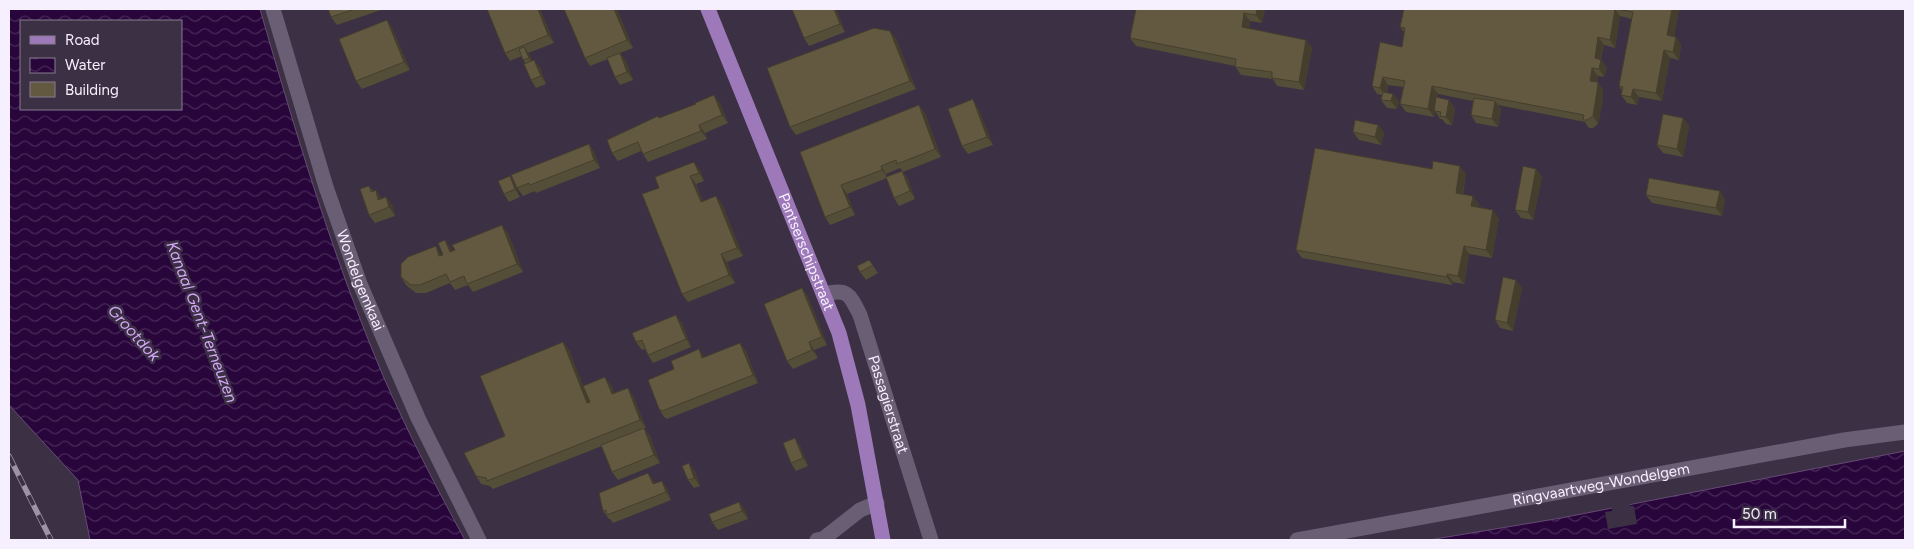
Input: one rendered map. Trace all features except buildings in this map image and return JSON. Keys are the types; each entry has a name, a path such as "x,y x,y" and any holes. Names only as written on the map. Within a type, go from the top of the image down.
{"main road":[{"name":"Pantserschipstraat","path":"708,9 825,294 850,370 877,503"},
{"path":"877,503 883,540"}],"street":[{"name":"Wondelgemkaai","path":"273,9 326,187 360,284 418,418 479,540"},
{"name":"Passagierstraat","path":"825,294 839,291 846,292 860,315 931,540"},
{"name":"Ringvaartweg-Wondelgem","path":"1297,540 1844,440 1905,432"},
{"path":"822,540 860,510 877,503"}],"water":[{"path":"9,9 260,9 316,195 348,287 384,378 433,480 465,540 90,540 78,480 9,405"},
{"path":"1905,451 1905,540 1429,540 1561,518"}],"pier":[{"path":"1629,502 1630,506 1634,506 1637,524 1608,529 1605,512 1612,511 1612,506"}],"railway":[{"path":"9,456 51,540"}],"water label":[{"name":"Kanaal Gent-Terneuzen","path":"202,322"},
{"name":"Grootdok","path":"134,333"}]}
